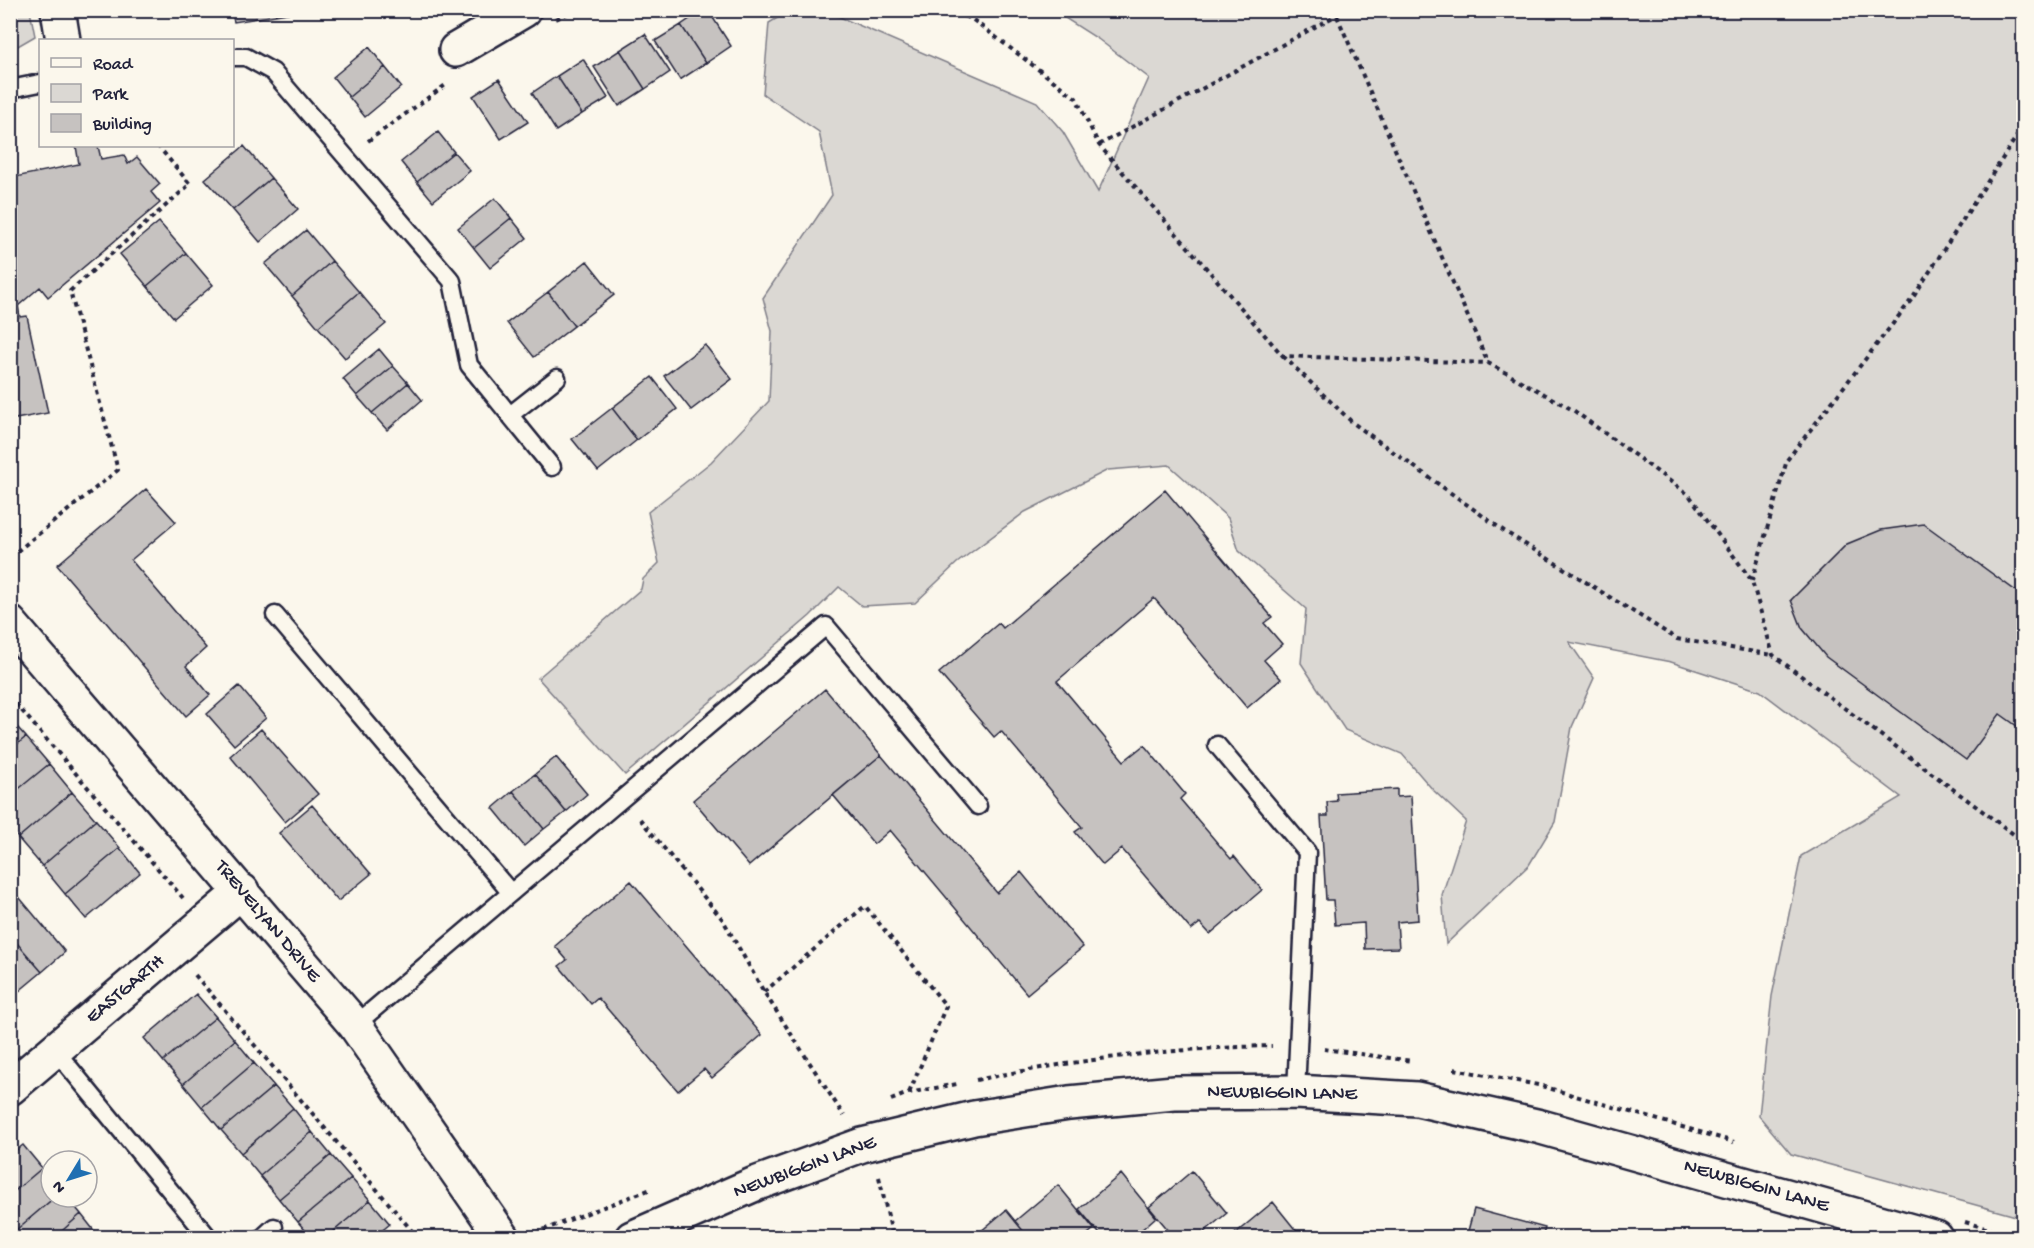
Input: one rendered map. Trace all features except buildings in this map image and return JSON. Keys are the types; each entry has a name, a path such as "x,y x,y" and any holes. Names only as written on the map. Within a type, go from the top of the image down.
{"street":[{"path":"58,10 63,39"},
{"path":"456,50 524,10"},
{"name":"TREVELYAN DRIVE","path":"10,623 355,1025 503,1238"},
{"name":"EASTGARTH","path":"10,1088 242,891"},
{"name":"NEWBIGGIN LANE","path":"632,1238 755,1184 862,1145 974,1118 1069,1103 1174,1093 1296,1092 1418,1099 1541,1127 1936,1238"}],"lane":[{"path":"234,57 246,57 273,72 452,281 469,365 552,467"},
{"path":"10,89 39,83"},
{"path":"510,415 557,378"},
{"path":"275,615 511,893"},
{"path":"355,1025 826,626 978,806"},
{"path":"1217,745 1306,852 1296,1092"},
{"path":"55,1050 209,1238"}],"path":[{"path":"948,10 972,20 1076,98 1099,145 1283,356 1353,423 1504,531 1677,639 1773,655 2024,842"},
{"path":"1099,145 1346,10"},
{"path":"1337,16 1488,363"},
{"path":"347,157 449,82"},
{"path":"1752,582 1786,460 1912,299 2024,125"},
{"path":"10,556 118,470 70,291 190,184 159,147"},
{"path":"1283,356 1488,363 1573,410 1689,495 1752,582 1773,655"},
{"path":"10,697 188,905 174,949 417,1238"},
{"path":"622,798 723,920 764,992 862,1145 882,1184 893,1238"},
{"path":"764,992 865,906 946,1006 908,1093"}],"green space":[{"path":"11,10 30,11 35,36 11,50"},
{"path":"789,11 826,11 1037,102 1063,132 1098,192 1149,78 1098,39 1054,11 2023,11 2023,1218 1791,1154 1759,1116 1772,996 1801,856 1901,797 1760,691 1671,662 1569,642 1594,678 1572,727 1555,822 1529,865 1446,944 1442,895 1466,821 1433,790 1402,754 1345,730 1301,663 1306,609 1239,551 1228,518 1169,465 1108,470 1025,512 957,563 915,603 862,606 839,587 810,616 625,775 538,678 641,589 643,579 659,563 648,512 711,462 769,401 772,331 763,298 832,195 819,132 763,94 769,23"}]}
